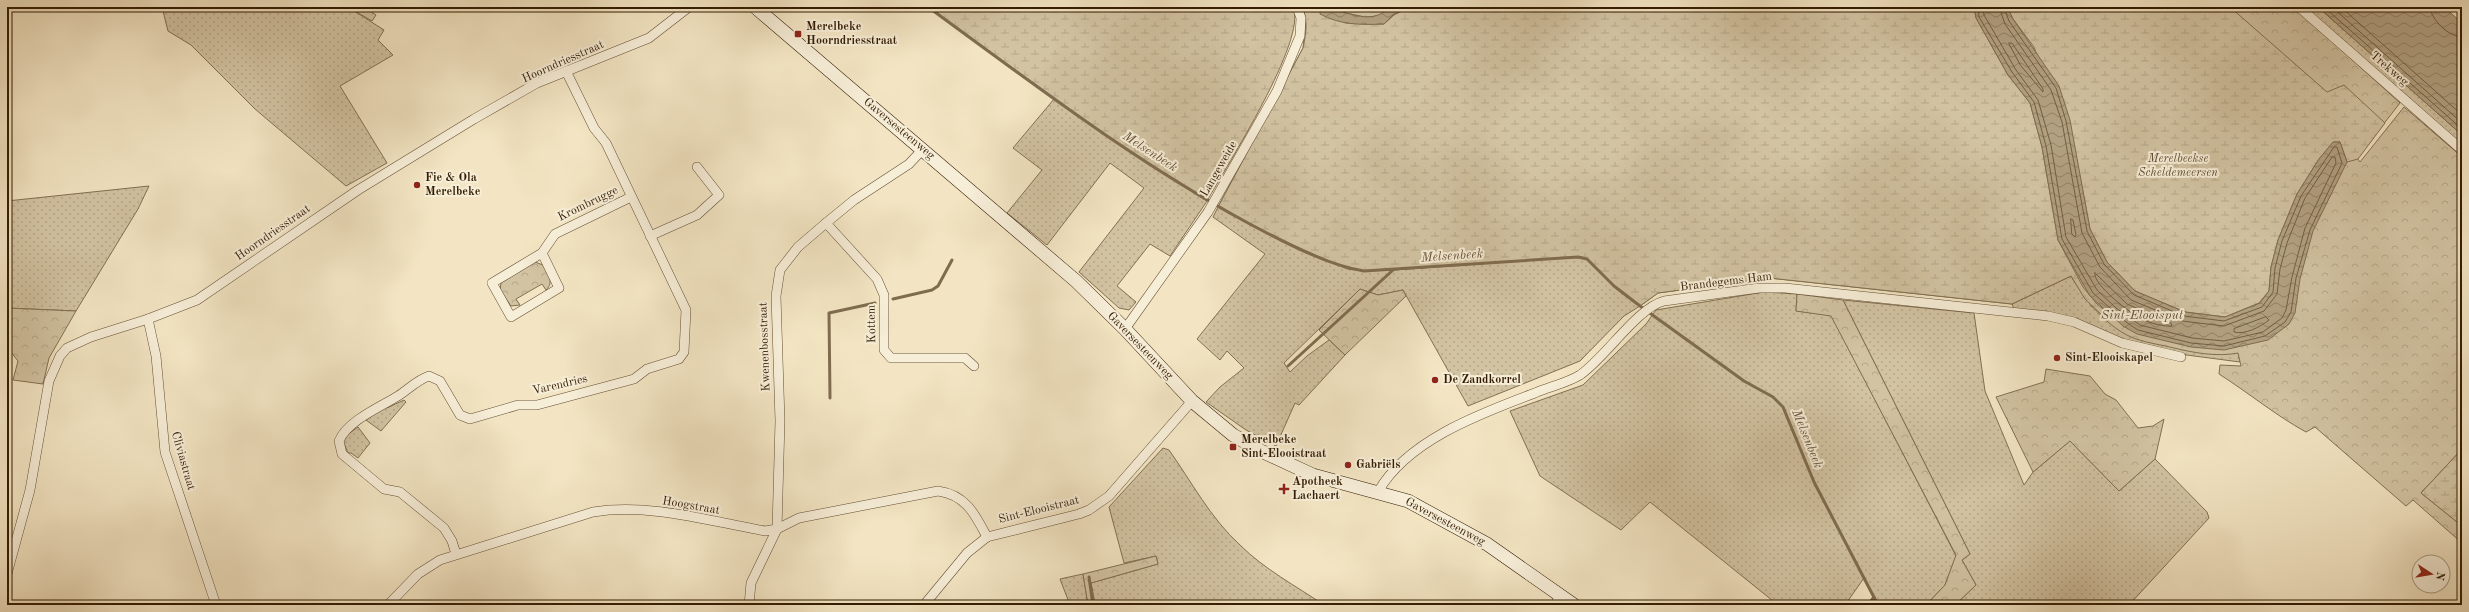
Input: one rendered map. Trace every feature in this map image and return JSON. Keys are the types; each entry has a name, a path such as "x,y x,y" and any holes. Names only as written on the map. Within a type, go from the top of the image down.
{"street":[{"name":"Hoorndriesstraat","path":"7,574 30,490 49,381 53,368 64,352 80,341 148,319 210,292 358,190 474,119 538,83 649,38 689,7"},
{"name":"Gaversesteenweg","path":"754,7 923,149 1076,281 1125,329 1192,401 1233,435 1261,451 1313,475 1408,501 1499,552 1558,600 1574,605"},
{"name":"Langeweide","path":"1125,329 1210,209 1287,70 1300,36 1301,18 1297,7"},
{"name":"Trekweg","path":"2299,7 2462,150"},
{"name":"Varendries","path":"456,554 452,541 444,528 400,492 384,489 342,454 339,448 342,435 381,404 398,396 421,378 429,376 440,381 460,415 470,419 518,405 537,405 634,379 647,369 679,359 684,352 686,310 606,143 594,128 566,71"},
{"name":"Kwenenbosstraat","path":"749,605 751,583 777,529 780,421 776,296 780,270 789,257 826,222 854,200 909,164 923,149"},
{"path":"650,236 697,215 719,195 697,167"},
{"name":"Krombrugge","path":"542,253 559,288 511,317 492,284 542,253 555,234 631,197"},
{"name":"Kottem","path":"826,222 877,279 881,287 884,295 884,350 887,356 891,358 965,358 974,366"},
{"name":"Brandegems Ham","path":"1378,492 1391,474 1416,452 1450,428 1473,417 1579,375 1610,348 1650,306 1664,301 1759,288 1802,289 2048,316 2074,322 2122,343 2181,357"},
{"name":"Cliviastraat","path":"148,319 156,356 165,452 216,605"},
{"name":"Sint-Elooistraat","path":"924,605 967,553 987,538 1089,510 1109,496 1192,401"},
{"name":"Hoogstraat","path":"388,605 418,574 435,563 456,554 593,512 610,509 644,510 764,531 777,529 799,518 938,492 949,493 965,501 987,538"}],"green space":[{"path":"162,7 348,7 384,30 378,40 393,55 340,86 387,163 346,186 255,109 191,45 168,31"},
{"path":"348,7 364,7 376,15 372,21"},
{"path":"928,7 1293,7 1294,23 1289,46 1263,103 1207,201 1124,148"},
{"name":"Merelbeekse Scheldemeersen","path":"1302,7 2294,7 2400,103 2357,158 2360,162 2404,107 2462,157 2462,449 2421,493 2462,526 2462,543 2413,500 2406,506 2315,427 2306,432 2219,374 2220,365 2241,366 2238,353 2222,355 2198,353 2136,339 2116,328 2098,313 2083,295 2071,276 2012,304 1769,278 1658,293 1640,306 1614,286 1587,259 1578,257 1364,271 1327,261 1290,245 1218,207 1303,48 1306,19"},
{"name":"Merelbeekse Scheldemeersen","path":"1305,7 1390,7 1382,16 1365,17 1327,9 1345,23 1384,24 1394,15 1409,7 1974,7 1976,18 2008,75 2030,103 2042,147 2058,240 2083,287 2096,303 2110,315 2106,319 2085,299 2071,276 2012,304 1769,278 1658,293 1640,306 1614,286 1587,259 1578,257 1393,270 1364,271 1347,269 1273,236 1218,207 1303,48 1306,28 1306,19 1303,9"},
{"path":"2007,7 2230,7 2327,92 2344,85 2385,123 2358,159 2347,162 2340,142 2334,142 2319,159 2297,194 2278,240 2271,267 2269,291 2259,303 2225,317 2185,312 2135,291 2107,262 2090,229 2080,177 2034,47 2013,19"},
{"path":"2294,7 2318,7 2462,135 2462,157"},
{"path":"1054,99 1124,148 1207,201 1170,256 1150,244 1117,286 1136,302 1129,310 1119,308 1079,272 1144,188 1110,163 1047,245 1007,213 1042,170 1013,148"},
{"path":"149,186 138,209 76,311 7,308 7,201"},
{"path":"1218,207 1273,236 1393,270 1578,257 1587,259 1614,286 1640,306 1624,316 1580,361 1468,406 1403,290 1378,295 1360,289 1284,363 1290,372 1307,356 1329,340 1345,355 1299,405 1295,403 1276,446 1246,430 1206,402 1220,387 1244,368 1227,351 1220,360 1197,339 1265,254 1213,217"},
{"path":"535,262 543,265 550,281 549,287 546,290 542,284 516,299 520,305 511,306 500,290 501,283"},
{"path":"2071,276 2092,307 2237,348 2240,362 2179,354 2014,309 2012,304"},
{"path":"1360,289 1378,295 1403,290 1406,296 1345,355 1319,330"},
{"path":"1764,292 1797,294 1796,311 1831,315 1956,556 1945,585 1926,605 1878,605 1864,578 1845,605 1778,605 1650,502 1621,530 1540,476 1510,411 1583,385 1646,324 1656,310"},
{"path":"1797,294 1843,300 1970,554 1962,560 1976,585 1955,605 1926,605 1945,585 1956,555 1831,316 1796,311"},
{"path":"1843,300 1974,313 1985,391 2024,485 2033,472 2070,441 2119,491 2155,459 2207,512 2209,518 2129,605 1955,605 1976,585 1962,560 1970,554"},
{"path":"7,308 76,311 49,358 43,384 13,380 18,361 7,347"},
{"path":"2046,369 2090,376 2105,394 2116,400 2138,428 2153,426 2164,419 2155,459 2119,491 2070,441 2033,472 1996,397 2044,382"},
{"path":"404,400 406,402 381,431 366,420 385,406 387,408"},
{"path":"358,427 370,443 358,458 351,453 348,453 343,441 347,435"},
{"path":"1163,448 1169,450 1220,524 1249,554 1270,570 1324,605 1095,605 1091,583 1158,564 1156,556 1124,563 1109,507"},
{"path":"2462,449 2462,526 2421,493"},
{"path":"1156,556 1158,564 1091,583 1095,605 1088,605 1083,574"},
{"path":"1083,574 1088,605 1070,605 1060,579"}],"water":[{"path":"1390,7 1409,7 1393,15 1384,24 1351,24 1328,18 1320,14 1320,9 1329,9 1365,17 1382,13"},
{"name":"Sint-Elooisput","path":"1974,7 2007,7 2013,19 2059,86 2070,120 2090,229 2107,262 2135,291 2185,312 2225,317 2260,303 2269,291 2271,267 2278,240 2297,194 2319,159 2333,142 2340,142 2347,162 2313,231 2300,279 2295,313 2289,324 2268,340 2224,350 2191,347 2137,334 2123,326 2090,296 2058,240 2042,147 2030,103 2008,75 1976,18"},
{"path":"2318,7 2444,7 2462,23 2462,135"}],"waterway":[{"name":"Melsenbeek","path":"928,7 1084,120 1165,174 1248,223 1290,245 1335,264 1364,271 1578,257 1587,259 1614,286 1640,306 1744,381 1773,397 1783,407 1814,482 1878,605"},
{"path":"893,299 932,290 938,286 952,260"},
{"path":"1288,366 1393,270"},
{"path":"830,398 829,313 875,303"},
{"path":"1089,577 1093,605"},
{"path":"1868,605 1874,597"}],"place":[{"name":"Merelbeke Hoorndriesstraat","path":"798,34"},
{"name":"Fie & Ola Merelbeke","path":"417,185"},
{"name":"Sint-Elooiskapel","path":"2057,358"},
{"name":"De Zandkorrel","path":"1435,380"},
{"name":"Merelbeke Sint-Elooistraat","path":"1233,447"},
{"name":"Gabriëls","path":"1348,465"},
{"name":"Apotheek Lachaert","path":"1284,489"}]}
